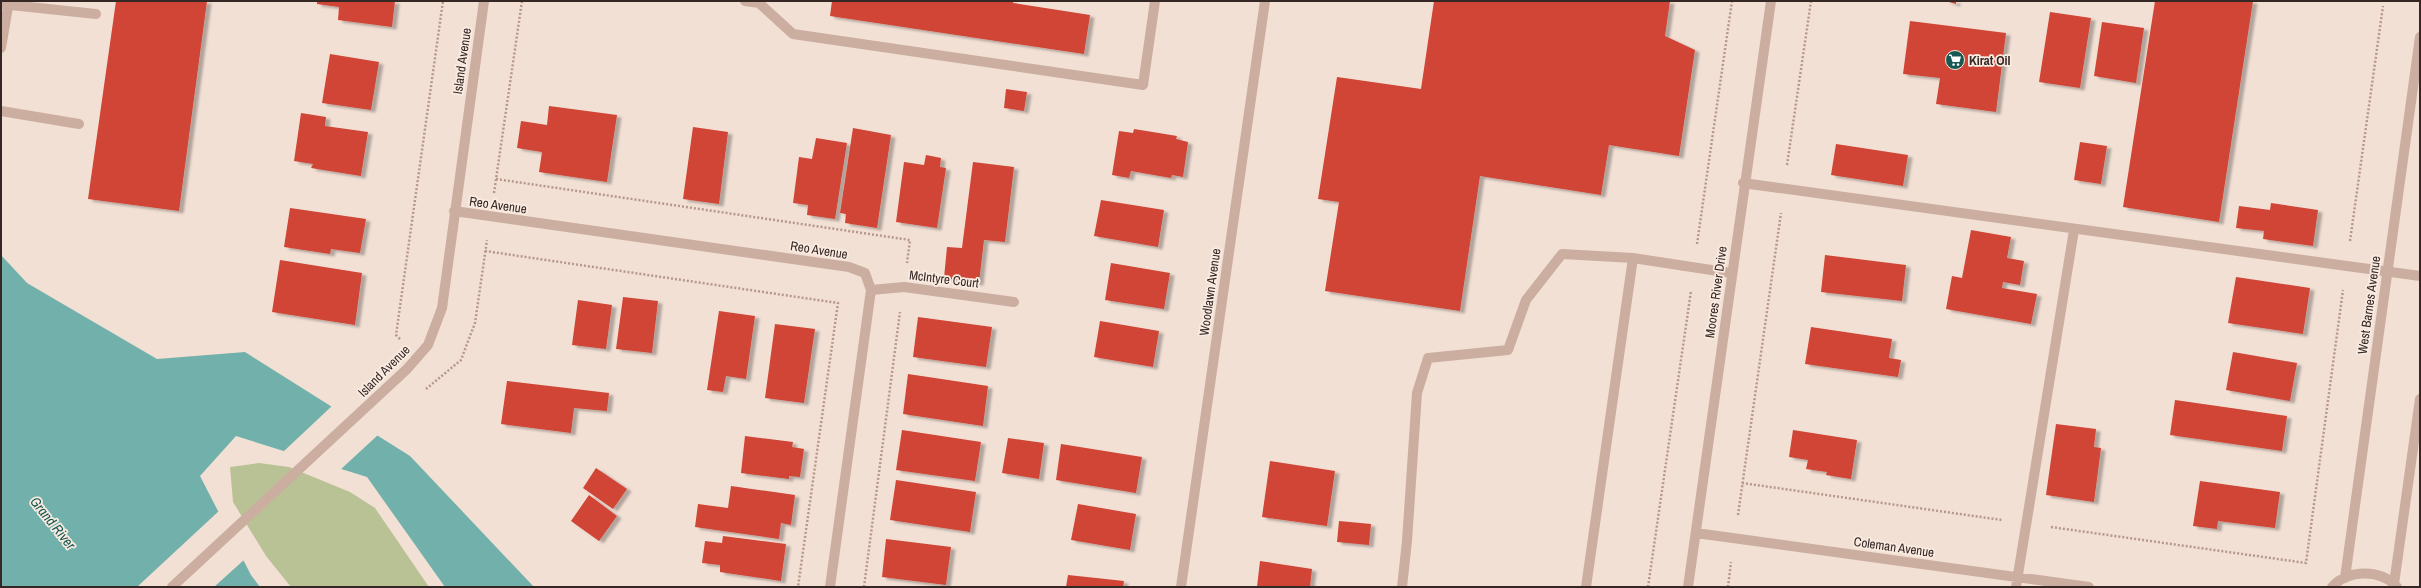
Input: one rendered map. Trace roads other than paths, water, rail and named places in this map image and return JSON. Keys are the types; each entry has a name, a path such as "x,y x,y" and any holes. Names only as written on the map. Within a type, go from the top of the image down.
{"street":[{"name":"Island Avenue","path":"172,587 407,369 428,345 442,308 454,211 484,1"},
{"path":"745,1 759,4 793,34 1143,86 1155,1"},
{"name":"Woodlawn Avenue","path":"1182,587 1265,1"},
{"name":"Moores River Drive","path":"1688,587 1743,183 1771,1"},
{"path":"1,48 6,3 96,14"},
{"name":"West Barnes Avenue","path":"2345,578 2420,37"},
{"path":"1,112 79,124"},
{"path":"1743,183 2074,230 2420,276"},
{"name":"Reo Avenue","path":"454,211 849,266 865,273 871,290"},
{"path":"2016,582 2074,230"},
{"path":"1402,587 1407,542 1417,392 1428,358 1508,350 1526,300 1562,254 1633,258 1731,273"},
{"path":"1586,587 1633,258"},
{"name":"McIntyre Court","path":"871,290 904,287 1014,302"},
{"path":"830,587 871,290"},
{"path":"2332,587 2345,578 2370,574 2383,577 2396,586 2420,399"},
{"name":"Coleman Avenue","path":"1696,533 2016,582 2089,587"}],"water":[{"name":"Grand River","path":"1,255 27,283 157,359 245,352 410,456 534,587 445,587 367,477 236,436 200,476 251,575 260,587 1,587"}],"place":[{"name":"Kirat Oil","path":"1955,60"}]}
